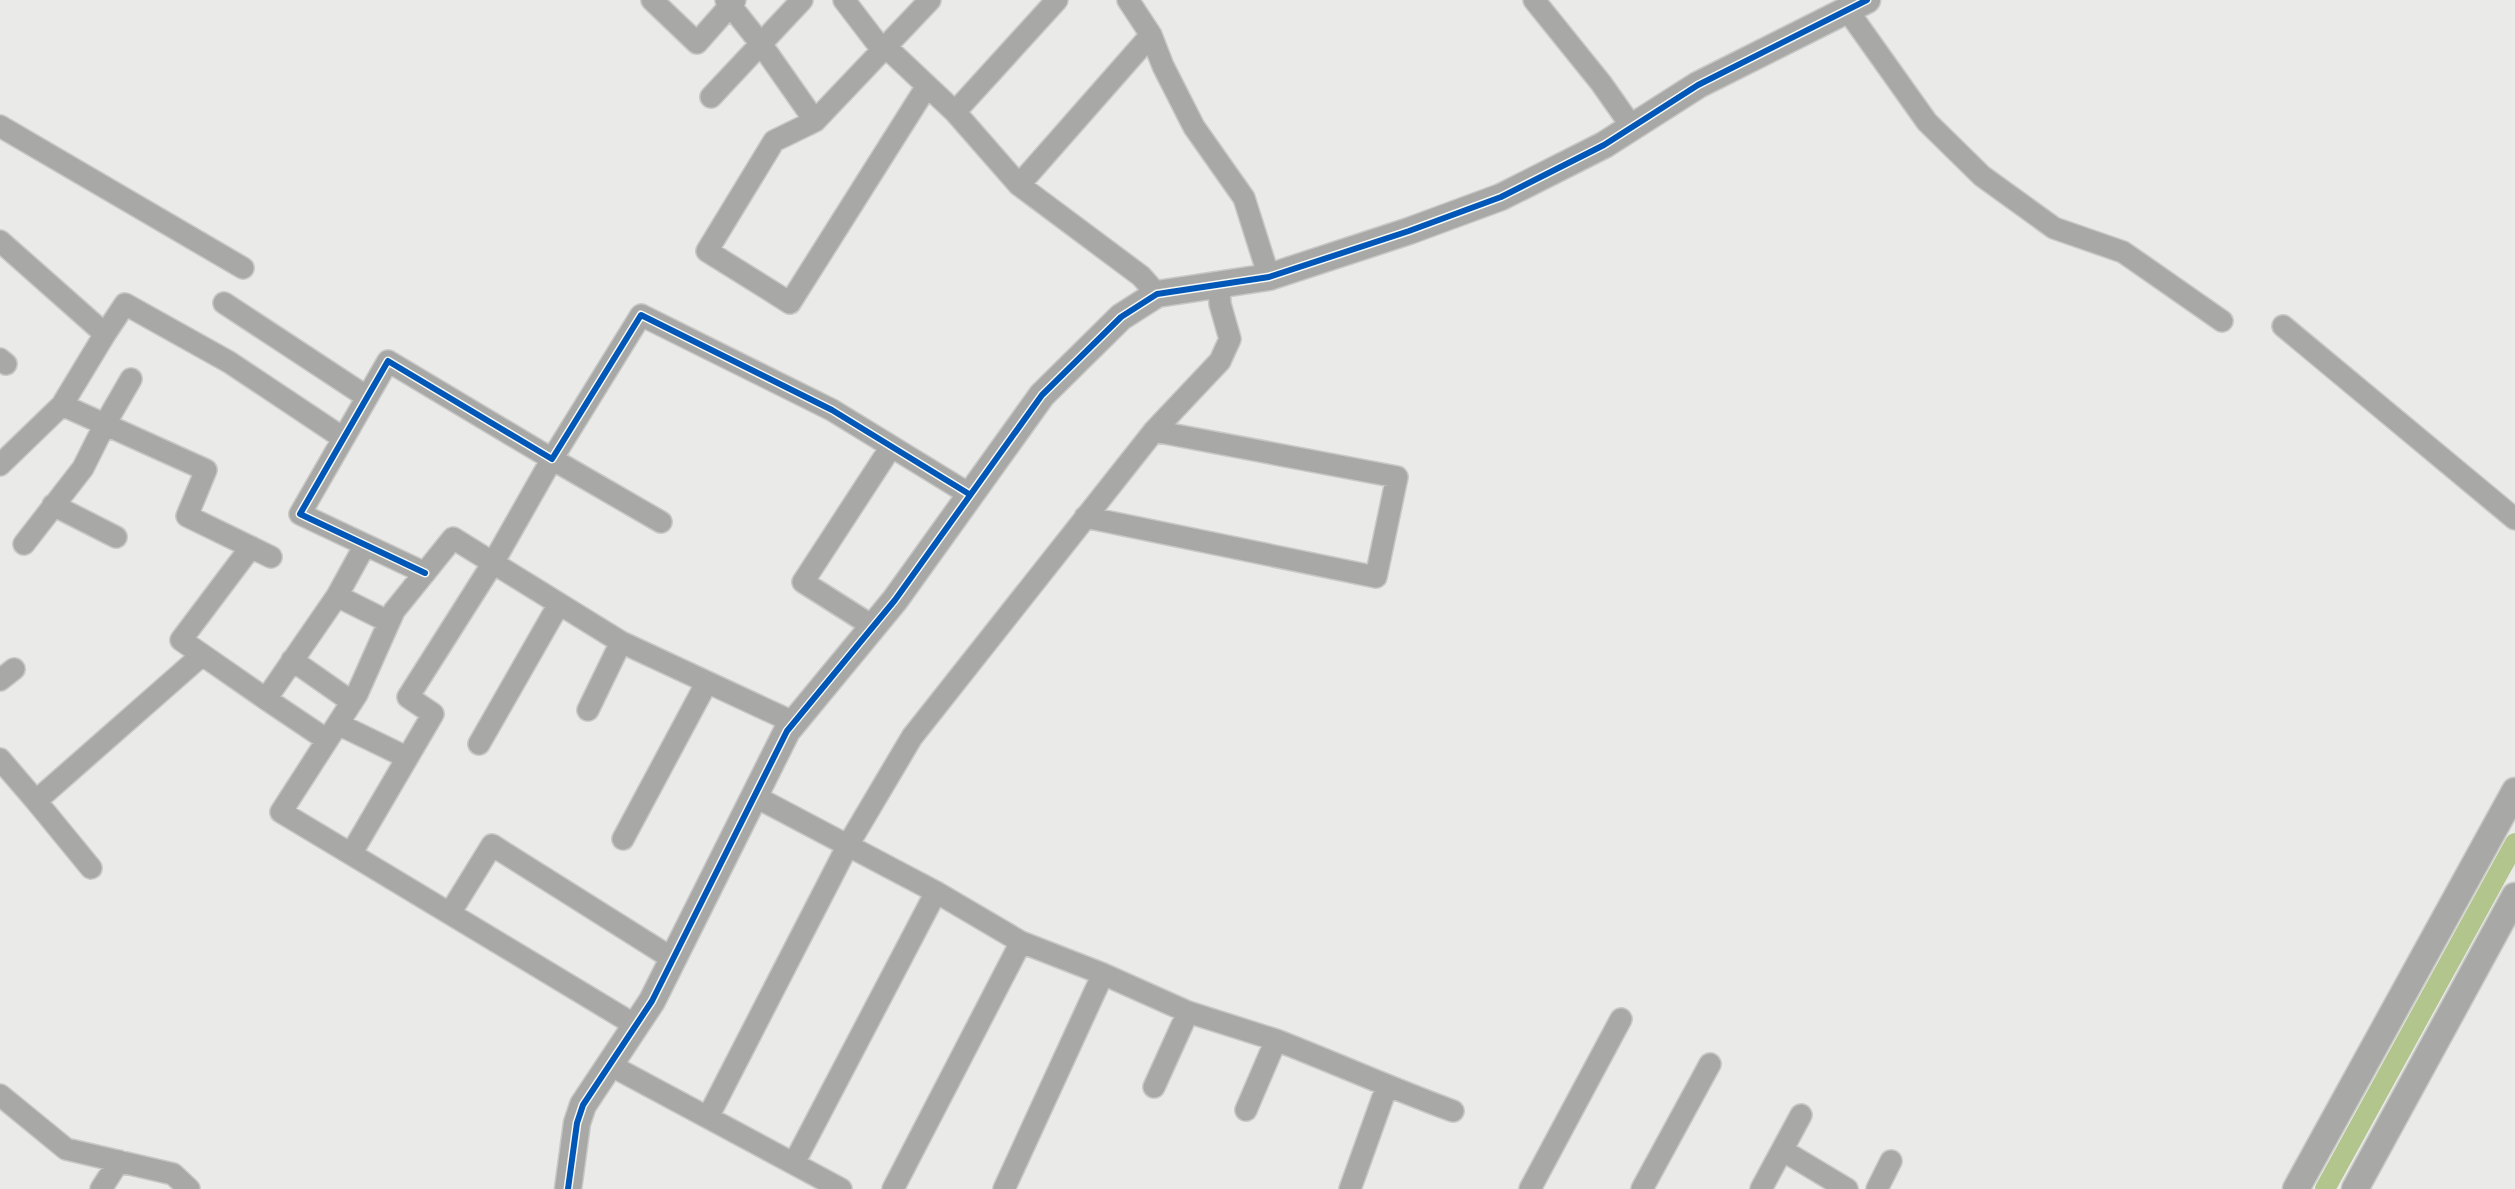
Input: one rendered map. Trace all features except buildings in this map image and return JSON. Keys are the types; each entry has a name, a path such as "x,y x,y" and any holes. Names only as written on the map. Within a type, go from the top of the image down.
{"street":[{"path":"652,0 697,43 730,1 815,121"},
{"path":"711,97 802,0"},
{"path":"844,0 884,49 955,112 1020,185 1141,276 1157,294"},
{"path":"927,86 790,303 708,251 774,141 815,121 930,0"},
{"path":"955,112 1057,0"},
{"path":"1128,0 1151,35 1163,66 1194,127 1244,198 1269,277"},
{"path":"1534,0 1601,83 1632,127"},
{"path":"568,1189 577,1123 583,1104 652,1001 787,732 896,600 969,494 1042,395 1121,317 1157,294 1269,277 1409,231 1501,197 1604,145 1698,85 1858,5 1928,122 1982,176 2054,228 2123,252 2222,321"},
{"path":"1020,185 1151,35"},
{"path":"0,126 243,268"},
{"path":"0,240 105,334"},
{"path":"708,1117 848,845 912,737 1154,431 1220,360 1230,339 1220,304 1219,284"},
{"path":"224,303 367,397"},
{"path":"0,465 62,405 105,334 126,304 230,362 343,438"},
{"path":"351,854 406,757 433,714 408,697 493,562 552,459 642,315 832,410 969,494"},
{"path":"2283,326 2515,519"},
{"path":"425,573 300,514 388,361 661,522"},
{"path":"24,544 83,468 105,424 131,379"},
{"path":"62,405 206,470 187,516 271,557"},
{"path":"1085,518 1376,577 1397,477 1154,431"},
{"path":"874,627 804,582 892,447"},
{"path":"53,505 116,537"},
{"path":"635,1025 281,812 352,702 394,611 453,538 621,642 795,723"},
{"path":"266,699 337,596 365,545"},
{"path":"251,547 181,640 266,699 332,732 406,757"},
{"path":"337,596 389,622"},
{"path":"479,744 559,604"},
{"path":"588,710 621,642"},
{"path":"36,800 202,655"},
{"path":"292,660 352,702"},
{"path":"622,838 707,682"},
{"path":"0,759 91,868"},
{"path":"2296,1189 2515,791"},
{"path":"754,796 936,892 1021,942 1103,974 1188,1012 1276,1040 1453,1111"},
{"path":"450,913 492,846 672,959"},
{"path":"794,1163 936,892"},
{"path":"2355,1189 2515,896"},
{"path":"893,1189 1021,942"},
{"path":"1004,1189 1103,974"},
{"path":"1154,1087 1188,1012"},
{"path":"1532,1189 1621,1019"},
{"path":"1246,1110 1276,1040"},
{"path":"1642,1189 1710,1064"},
{"path":"610,1065 842,1189"},
{"path":"1350,1189 1387,1086"},
{"path":"0,1095 66,1149 173,1174 189,1189"},
{"path":"1761,1189 1801,1115"},
{"path":"1782,1150 1848,1189"},
{"path":"101,1189 119,1161"},
{"path":"1877,1189 1891,1161"}],"waterway":[{"path":"2325,1189 2515,843"}],"cycle path":[{"path":"568,1189 577,1123 583,1105 652,1001 787,731 895,600 1042,395 1121,317 1157,294 1269,277 1409,231 1501,197 1604,145 1698,85 1867,0"},
{"path":"425,573 300,514 388,361 552,459 641,315 832,410 969,494"}]}
